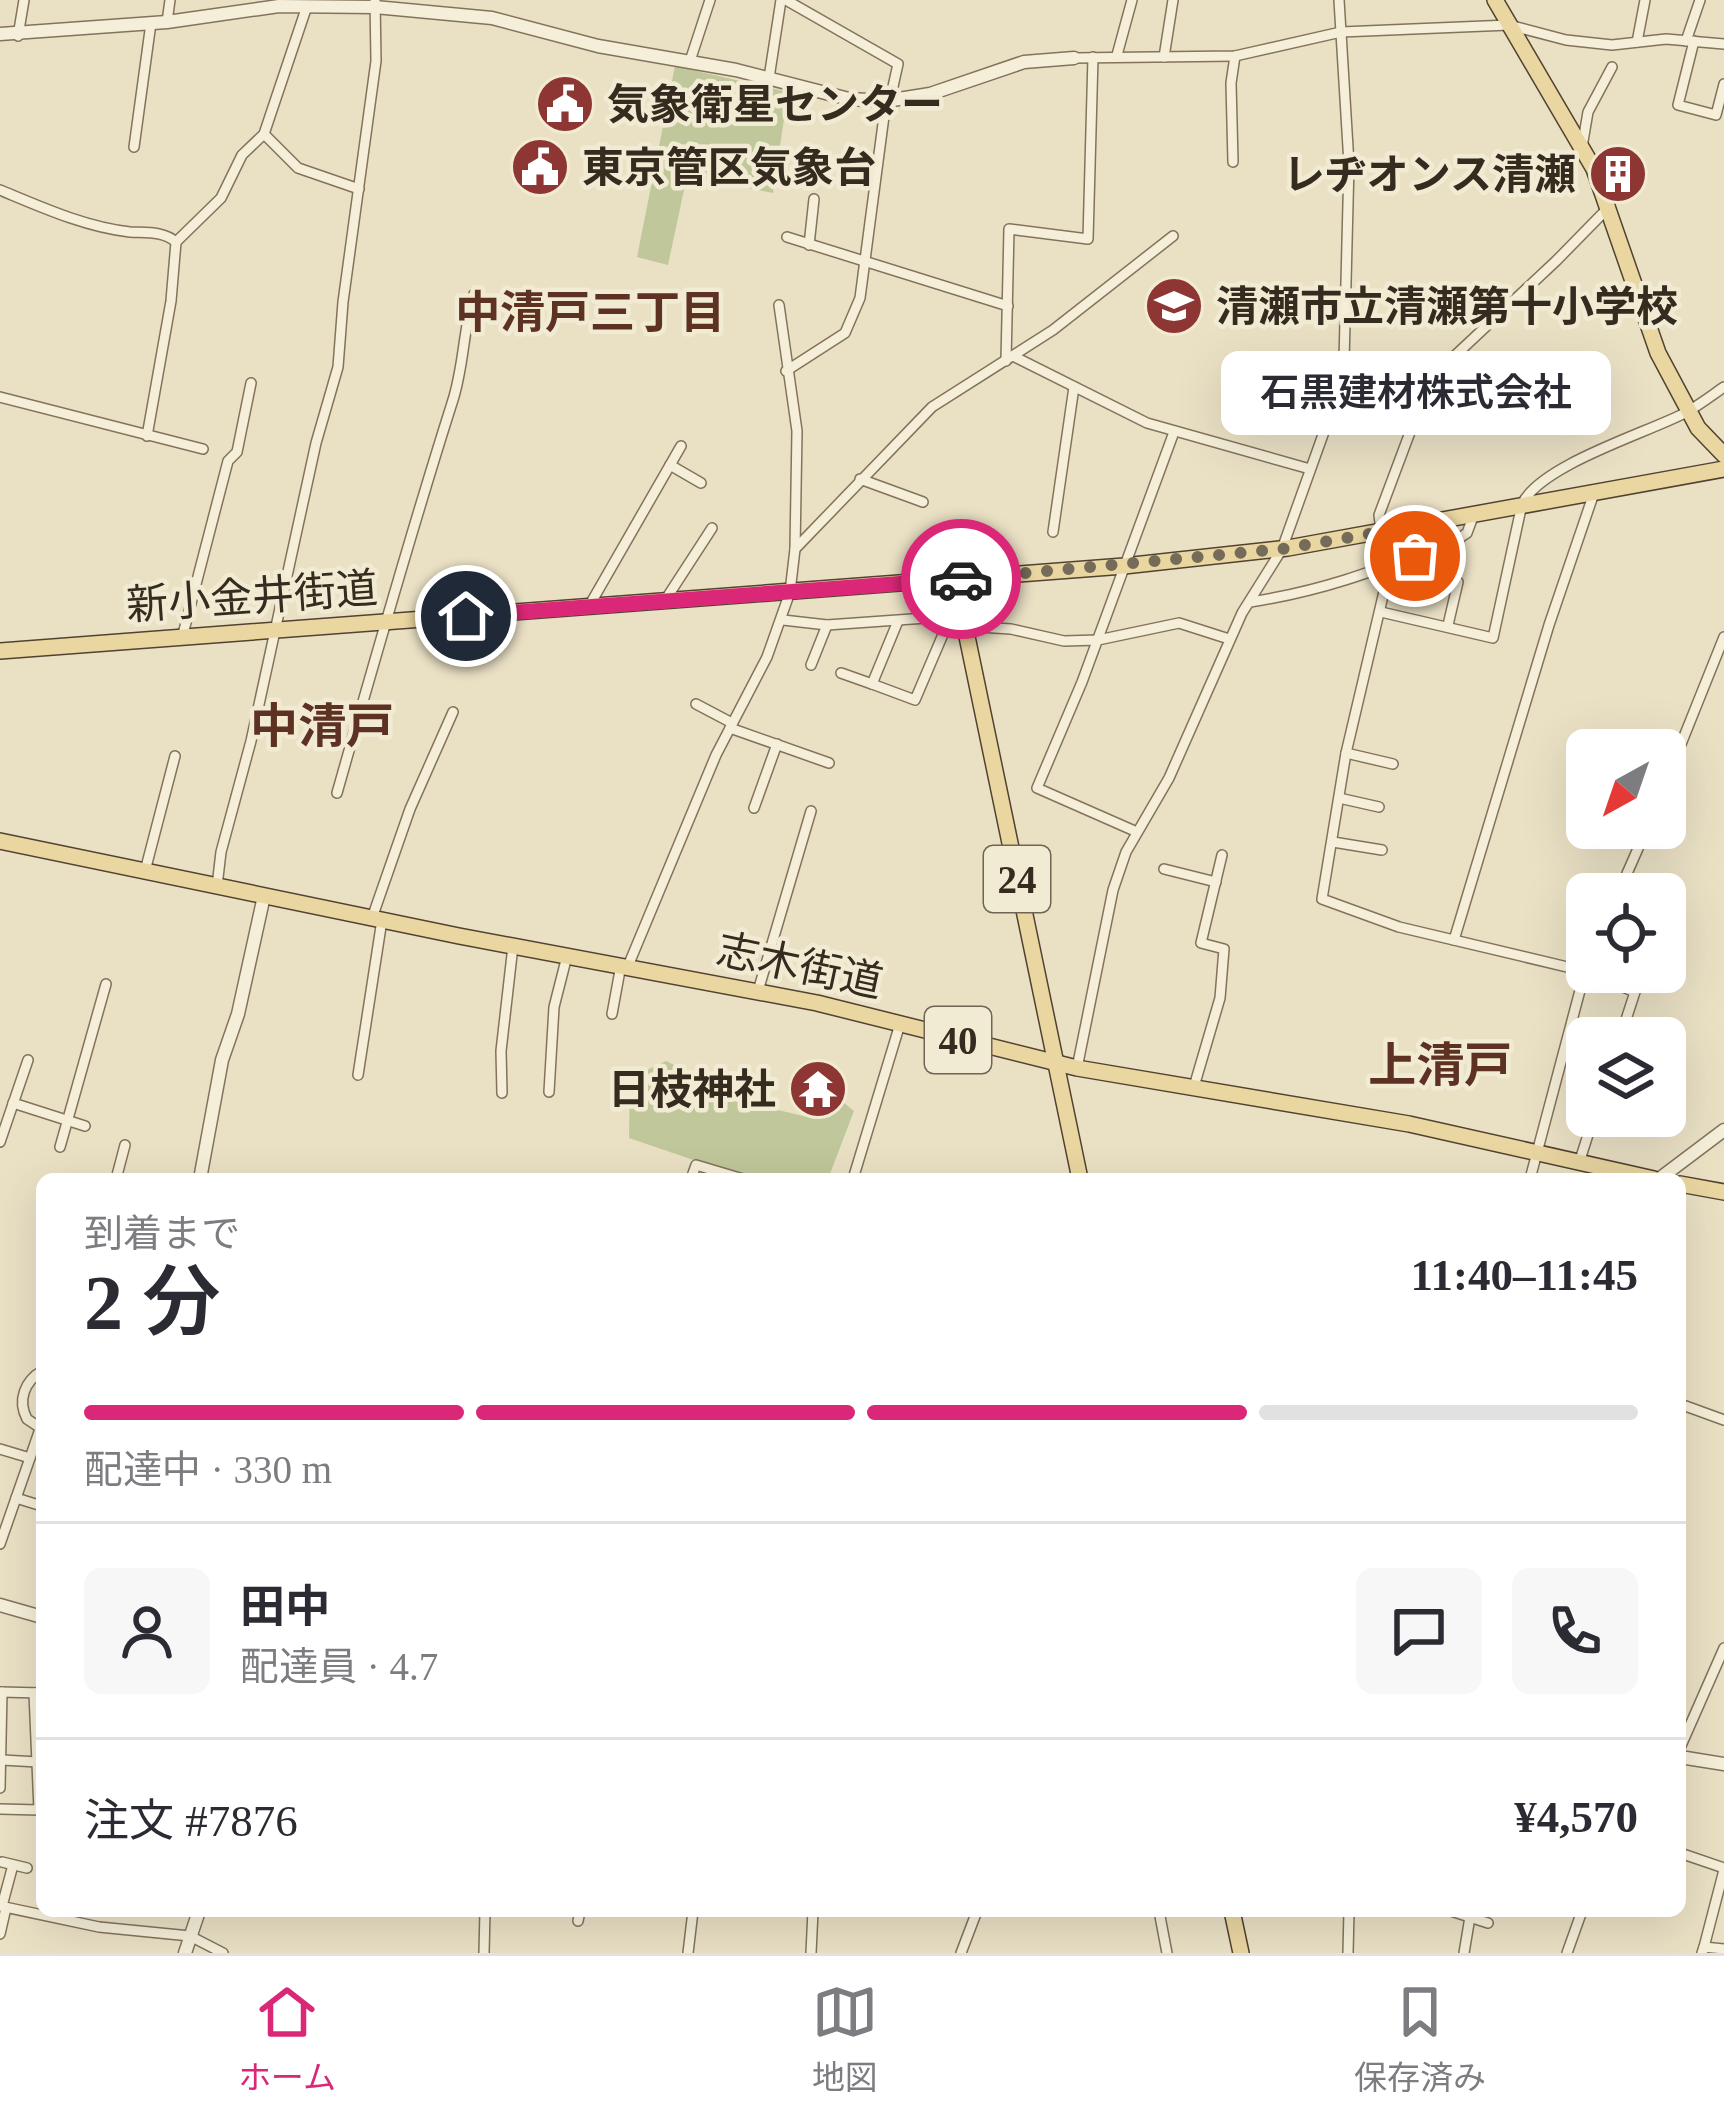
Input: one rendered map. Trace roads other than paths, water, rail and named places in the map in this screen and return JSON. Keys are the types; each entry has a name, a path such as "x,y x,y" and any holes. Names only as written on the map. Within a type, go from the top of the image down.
{"main road":[{"path":"1495,0 1582,146 1610,206 1649,334 1688,412 1724,455"},
{"name":"新小金井街道","path":"0,651 1124,566 1282,549 1724,469"},
{"name":"24","path":"955,579 956,626 1079,1173"},
{"name":"志木街道","path":"0,841 758,991 1078,1068 1391,1120 1628,1173"},
{"path":"1686,1185 1724,1192"},
{"path":"1233,1917 1240,1953"}],"street":[{"path":"18,36 24,0"},
{"path":"167,22 170,0"},
{"path":"459,16 462,0"},
{"path":"690,61 710,0"},
{"path":"769,78 783,0 898,64 888,100 860,298 851,326 787,371"},
{"path":"1117,55 1132,0"},
{"path":"1164,57 1173,0"},
{"path":"1078,1068 1113,890 1137,832 1169,778 1229,639 1282,549 1344,361 1348,164 1340,0"},
{"path":"1637,42 1645,0"},
{"path":"1700,0 1678,105 1716,115 1724,84"},
{"path":"0,34 167,22 280,3 375,4 492,18 598,46 690,61 849,99 888,100 930,94 1024,62 1117,55 1235,56 1341,32 1509,25 1566,40 1723,41"},
{"path":"217,886 220,851 251,741 272,632 338,368 376,61 375,4"},
{"path":"147,436 171,301 176,242 221,198 242,155 264,134 307,6"},
{"path":"134,147 152,23"},
{"path":"1233,162 1235,56"},
{"path":"1010,359 1009,229 1088,239 1094,57"},
{"path":"1582,146 1588,112 1612,67"},
{"path":"264,134 298,168 359,189"},
{"path":"0,190 78,220 167,235 176,242"},
{"path":"809,245 814,199"},
{"path":"1566,963 1399,927 1322,899 1346,753 1390,566 1379,515 1430,379 1610,206"},
{"path":"795,549 932,407 1010,359 1173,236"},
{"path":"787,237 1008,306"},
{"path":"337,793 438,438 454,399 474,294"},
{"path":"612,1013 625,966 661,880 783,620 790,592 796,431 779,305"},
{"path":"1010,359 1147,423 1310,469"},
{"path":"182,638 249,417 251,383"},
{"path":"1053,532 1074,387"},
{"path":"1381,612 1493,638 1522,503 1529,490 1583,458 1688,412 1724,387"},
{"path":"0,398 203,449"},
{"path":"1137,832 1037,788 1174,432"},
{"path":"588,608 681,446"},
{"path":"670,464 701,483"},
{"path":"860,479 923,502"},
{"path":"1454,940 1594,492"},
{"path":"1250,602 1312,593 1390,566 1458,538 1467,532 1474,514"},
{"path":"664,602 712,528"},
{"path":"1448,625 1458,581"},
{"path":"783,620 827,625 926,618 956,626 1011,628 1064,641 1097,640 1179,623 1229,639"},
{"path":"872,684 898,621"},
{"path":"811,665 827,625"},
{"path":"841,673 915,700 956,626"},
{"path":"1686,732 1724,637"},
{"path":"696,704 731,726 829,763"},
{"path":"358,1075 377,919 410,809 453,712"},
{"path":"754,808 776,745"},
{"path":"1346,753 1393,764"},
{"path":"145,871 170,801 175,756"},
{"path":"1340,798 1378,807"},
{"path":"758,991 811,812"},
{"path":"1333,842 1382,850"},
{"path":"1193,1090 1220,998 1224,949 1201,943 1222,854"},
{"path":"1164,869 1216,882"},
{"path":"201,1173 222,1060 238,1015 263,896"},
{"path":"502,1093 513,946"},
{"path":"549,1092 554,1007 567,956"},
{"path":"60,1147 106,984"},
{"path":"1532,1173 1578,993"},
{"path":"855,1173 900,1024"},
{"path":"0,1142 28,1060"},
{"path":"13,1103 85,1126"},
{"path":"1665,1173 1724,1130"},
{"path":"1579,1163 1587,1137"},
{"path":"118,1173 125,1145"},
{"path":"693,1173 696,1165 722,1173"},
{"path":"36,1377 22,1400 27,1419 36,1425"},
{"path":"1686,1407 1724,1420"},
{"path":"0,1544 36,1442"},
{"path":"0,1449 30,1458"},
{"path":"16,1498 36,1504"},
{"path":"0,1605 36,1615"},
{"path":"1686,1739 1724,1648"},
{"path":"0,1789 1,1692 36,1693"},
{"path":"1686,1754 1724,1764"},
{"path":"2,1760 36,1762"},
{"path":"0,1809 36,1812"},
{"path":"1686,1855 1724,1869 1703,1950 1724,1949"},
{"path":"0,1934 8,1864 27,1868"},
{"path":"2,1907 36,1914"},
{"path":"50,1917 190,1936 223,1953"},
{"path":"99,1927 100,1917"},
{"path":"185,1953 197,1917"},
{"path":"484,1953 485,1917"},
{"path":"688,1953 691,1917"},
{"path":"811,1953 813,1917"},
{"path":"961,1953 975,1917"},
{"path":"1160,1917 1167,1953"},
{"path":"1348,1953 1349,1917"},
{"path":"1464,1953 1470,1917 1488,1923"},
{"path":"1567,1953 1580,1917"}],"place":[{"name":"気象衛星センター","path":"565,104"},
{"name":"東京管区気象台","path":"540,167"},
{"name":"レヂオンス清瀬","path":"1618,174"},
{"name":"清瀬市立清瀬第十小学校","path":"1174,306"},
{"name":"石黒建材株式会社","path":"1415,556"},
{"name":"日枝神社","path":"818,1089"}],"district":[{"name":"中清戸三丁目","path":"590,312"},
{"name":"中清戸","path":"322,726"},
{"name":"上清戸","path":"1440,1065"}]}
